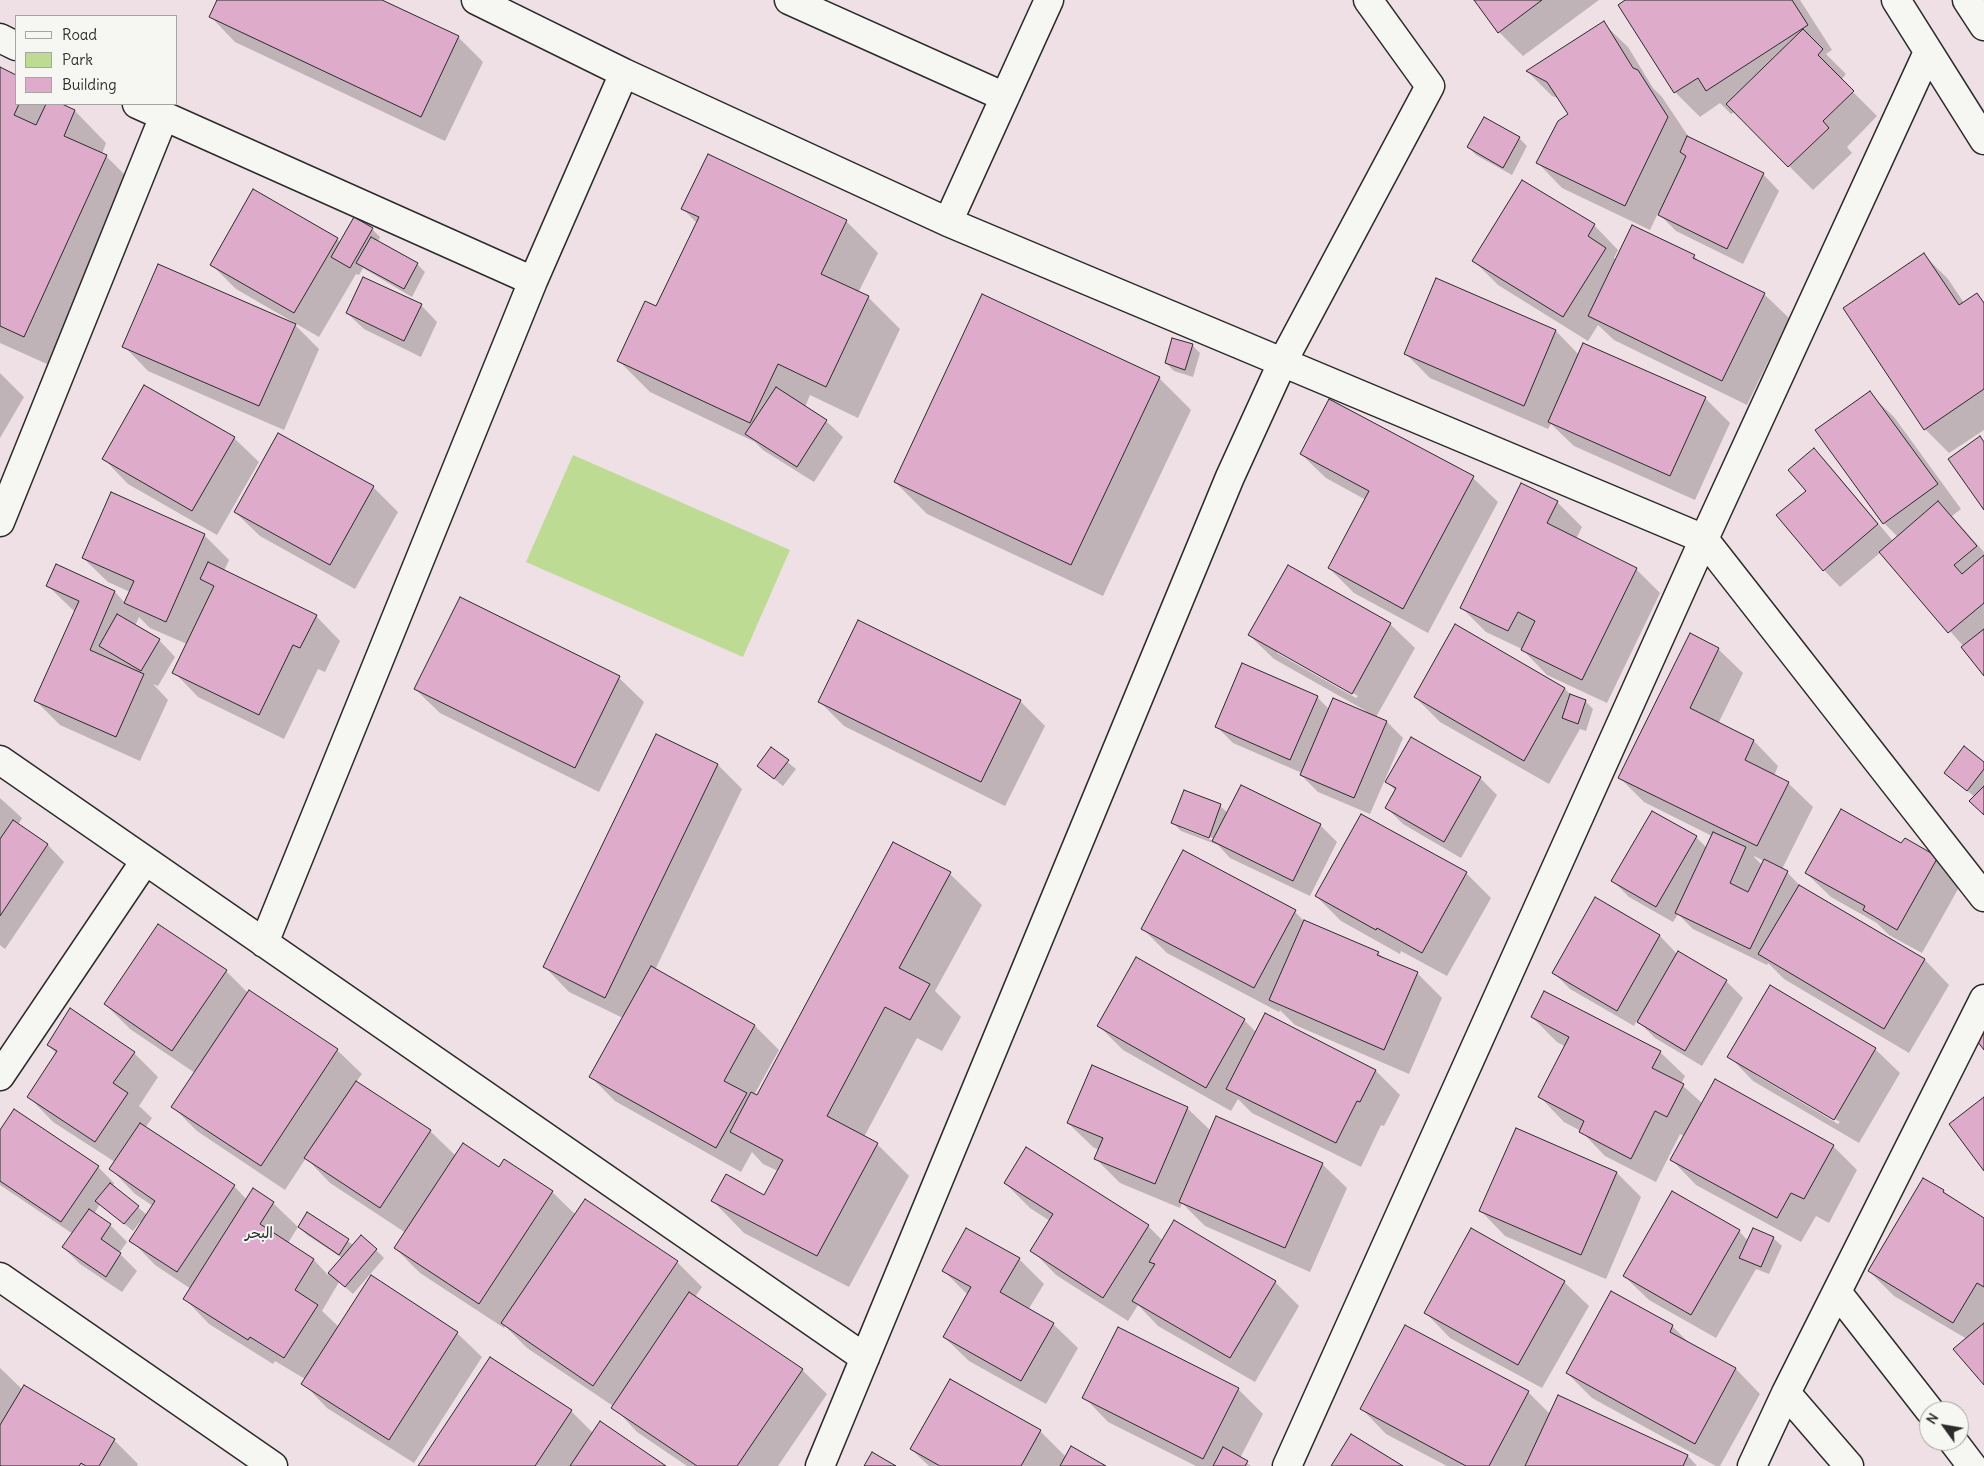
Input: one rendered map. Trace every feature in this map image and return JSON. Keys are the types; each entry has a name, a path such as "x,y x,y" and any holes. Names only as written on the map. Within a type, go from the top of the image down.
{"street":[{"path":"476,0 624,73 948,222 1704,539 1984,898"},
{"path":"789,0 841,11 1005,97"},
{"path":"948,222 1048,0"},
{"path":"820,1466 1230,476 1283,361 1430,86 1368,0"},
{"path":"1896,0 1984,140"},
{"path":"1966,0 1984,26"},
{"path":"0,38 15,46"},
{"path":"1287,1466 1704,539 1928,52"},
{"path":"264,943 533,280 624,73"},
{"path":"139,105 533,280"},
{"path":"0,522 164,116"},
{"path":"0,760 865,1358"},
{"path":"0,1076 145,861"},
{"path":"1752,1466 1786,1393 1984,999"},
{"path":"0,1276 273,1466"},
{"path":"1837,1292 1922,1401"},
{"path":"1786,1393 1849,1466"},
{"path":"1961,1451 1972,1466"}],"green space":[{"path":"573,455 790,550 743,657 526,562"}],"building":[{"path":"217,0 382,0 459,36 421,117 209,17"},
{"path":"1474,0 1542,0 1498,33"},
{"path":"1625,0 1792,0 1808,25 1706,91 1698,78 1674,93 1618,5"},
{"path":"1604,21 1633,68 1638,70 1668,117 1625,206 1536,163 1558,121 1568,114 1547,82 1526,71"},
{"path":"1803,29 1823,49 1818,55 1854,91 1823,121 1829,128 1788,167 1726,104"},
{"path":"0,67 15,74 15,105 19,105 14,115 36,125 46,105 64,105 75,110 64,136 107,155 24,337 0,326"},
{"path":"1484,117 1520,137 1503,168 1467,147"},
{"path":"1687,136 1764,173 1727,249 1658,215 1686,156 1680,152"},
{"path":"708,154 847,220 821,274 869,296 826,387 778,364 750,423 617,361 645,301 656,306 699,217 681,209"},
{"path":"1522,180 1595,224 1588,236 1606,248 1563,317 1472,261"},
{"path":"253,189 338,238 294,313 210,265"},
{"path":"354,217 373,228 350,268 331,257"},
{"path":"1632,225 1695,255 1693,258 1765,293 1722,381 1588,316"},
{"path":"371,237 418,263 404,289 356,263"},
{"path":"1924,253 1959,305 1977,293 1984,303 1984,389 1924,430 1843,308"},
{"path":"158,264 296,324 259,406 122,347"},
{"path":"363,277 422,304 404,341 346,313"},
{"path":"1436,278 1556,330 1524,406 1404,354"},
{"path":"982,294 1160,377 1071,565 894,482"},
{"path":"1172,338 1193,344 1185,370 1165,363"},
{"path":"1583,343 1706,397 1670,476 1548,422"},
{"path":"144,385 235,437 192,511 102,459"},
{"path":"776,387 827,420 797,467 745,434"},
{"path":"1870,391 1938,484 1883,524 1815,430"},
{"path":"1329,399 1474,476 1403,609 1328,568 1369,491 1300,454"},
{"path":"278,433 374,486 330,565 234,512"},
{"path":"1980,436 1984,442 1984,510 1948,459"},
{"path":"1814,448 1878,524 1823,571 1776,515 1806,491 1788,470"},
{"path":"1521,483 1558,501 1547,523 1637,568 1582,680 1521,650 1535,621 1518,612 1508,631 1460,608"},
{"path":"111,492 205,534 166,622 124,603 134,581 82,558"},
{"path":"1938,501 1977,546 1954,565 1962,574 1984,555 1984,603 1948,633 1879,552"},
{"path":"208,562 317,615 300,648 293,645 259,715 172,673 214,586 200,579"},
{"path":"56,564 115,591 90,650 144,674 116,737 34,701 79,601 46,586"},
{"path":"1288,565 1391,623 1352,694 1248,635"},
{"path":"460,597 620,676 575,768 414,689"},
{"path":"117,614 160,639 141,671 99,646"},
{"path":"858,620 1021,700 981,782 818,702"},
{"path":"1455,624 1565,688 1524,761 1414,697"},
{"path":"1984,629 1984,676 1961,647"},
{"path":"1690,633 1719,648 1690,708 1754,740 1745,760 1789,782 1757,846 1618,778"},
{"path":"1242,663 1318,696 1290,760 1215,727"},
{"path":"1570,694 1586,700 1578,724 1562,718"},
{"path":"1333,698 1387,721 1354,798 1300,775"},
{"path":"656,734 718,764 605,998 543,967"},
{"path":"1411,737 1481,777 1444,842 1385,808 1396,788 1385,782"},
{"path":"1964,746 1984,762 1984,769 1967,791 1944,773"},
{"path":"771,747 789,760 774,779 757,766"},
{"path":"1241,785 1321,824 1293,881 1212,841"},
{"path":"1984,786 1984,815 1969,801"},
{"path":"1184,790 1221,804 1209,838 1171,823"},
{"path":"1841,809 1901,843 1905,838 1938,857 1897,930 1863,910 1865,906 1805,873"},
{"path":"1652,811 1697,836 1656,907 1611,881"},
{"path":"1361,814 1467,872 1422,953 1315,896"},
{"path":"13,820 48,844 0,916 0,839"},
{"path":"1713,832 1746,847 1730,883 1748,892 1764,859 1788,871 1750,949 1675,913"},
{"path":"893,842 951,872 899,968 930,984 910,1020 885,1007 827,1116 878,1143 817,1256 711,1201 726,1174 764,1195 783,1160 730,1132 751,1092 757,1095"},
{"path":"1183,850 1296,910 1254,988 1141,929"},
{"path":"1799,885 1925,959 1884,1029 1758,954"},
{"path":"1595,897 1660,935 1617,1011 1552,973"},
{"path":"1304,920 1379,952 1377,955 1418,972 1384,1050 1269,1000"},
{"path":"158,924 227,970 172,1051 104,1004"},
{"path":"1678,951 1727,980 1685,1051 1637,1022"},
{"path":"1136,957 1245,1019 1206,1088 1097,1026"},
{"path":"651,966 755,1025 724,1081 747,1093 716,1148 589,1077"},
{"path":"1770,985 1876,1048 1834,1120 1727,1057"},
{"path":"249,990 338,1049 261,1166 171,1107"},
{"path":"1544,991 1661,1051 1652,1068 1684,1084 1667,1117 1655,1111 1631,1159 1579,1132 1584,1121 1538,1097 1569,1037 1531,1017"},
{"path":"70,1008 135,1052 113,1083 128,1093 95,1142 27,1097 57,1051 47,1045"},
{"path":"1265,1013 1376,1070 1360,1102 1357,1101 1336,1143 1226,1089"},
{"path":"1984,1024 1984,1050 1971,1033"},
{"path":"1092,1065 1188,1107 1155,1184 1094,1159 1103,1138 1067,1123"},
{"path":"1715,1079 1834,1145 1804,1199 1791,1193 1777,1218 1670,1160"},
{"path":"356,1081 431,1130 380,1208 304,1158"},
{"path":"1984,1097 1984,1171 1949,1124"},
{"path":"14,1109 99,1166 61,1222 0,1181 0,1130"},
{"path":"1216,1116 1323,1163 1285,1248 1179,1202"},
{"path":"140,1123 235,1185 177,1272 129,1241 155,1201 109,1169"},
{"path":"1516,1128 1617,1172 1581,1255 1479,1211"},
{"path":"463,1143 499,1167 504,1159 553,1191 479,1304 394,1248"},
{"path":"1026,1147 1149,1225 1103,1298 1030,1251 1053,1214 1004,1183"},
{"path":"1923,1178 1984,1218 1984,1287 1977,1283 1953,1323 1868,1271"},
{"path":"110,1183 139,1206 124,1224 95,1201"},
{"path":"253,1188 274,1202 260,1224 314,1259 295,1290 318,1305 284,1358 250,1337 248,1340 183,1299"},
{"path":"1672,1191 1740,1230 1691,1315 1623,1276"},
{"path":"585,1199 678,1261 593,1386 501,1323"},
{"path":"89,1209 111,1224 101,1239 121,1253 106,1277 62,1247"},
{"path":"307,1212 349,1239 339,1255 298,1227"},
{"path":"1174,1220 1276,1281 1230,1358 1132,1301 1155,1264 1149,1262"},
{"path":"966,1228 1020,1258 1000,1292 1054,1323 1021,1381 943,1337 971,1287 942,1271"},
{"path":"1471,1228 1565,1281 1518,1365 1424,1313"},
{"path":"1753,1228 1774,1237 1761,1267 1739,1258"},
{"path":"361,1235 377,1249 345,1287 328,1273"},
{"path":"371,1275 458,1332 389,1440 301,1384"},
{"path":"1611,1291 1673,1325 1670,1332 1736,1368 1695,1444 1566,1373"},
{"path":"689,1292 803,1369 737,1466 697,1466 611,1408"},
{"path":"1984,1323 1984,1385 1953,1349"},
{"path":"1405,1325 1529,1391 1489,1466 1466,1466 1360,1409"},
{"path":"1118,1327 1239,1388 1203,1459 1082,1398"},
{"path":"490,1357 572,1410 535,1466 418,1466"},
{"path":"950,1379 1041,1430 1021,1466 940,1466 910,1449"},
{"path":"24,1385 115,1439 99,1466 86,1466 81,1463 79,1466 0,1466 0,1425"},
{"path":"1558,1395 1688,1455 1683,1466 1525,1466"},
{"path":"600,1421 666,1466 570,1466"},
{"path":"1351,1434 1403,1466 1331,1466"},
{"path":"1071,1446 1106,1466 1060,1466"},
{"path":"1223,1447 1248,1461 1245,1466 1213,1466"},
{"path":"872,1452 896,1466 864,1466"}],"district":[{"name":"البحر","path":"259,1234"}]}
